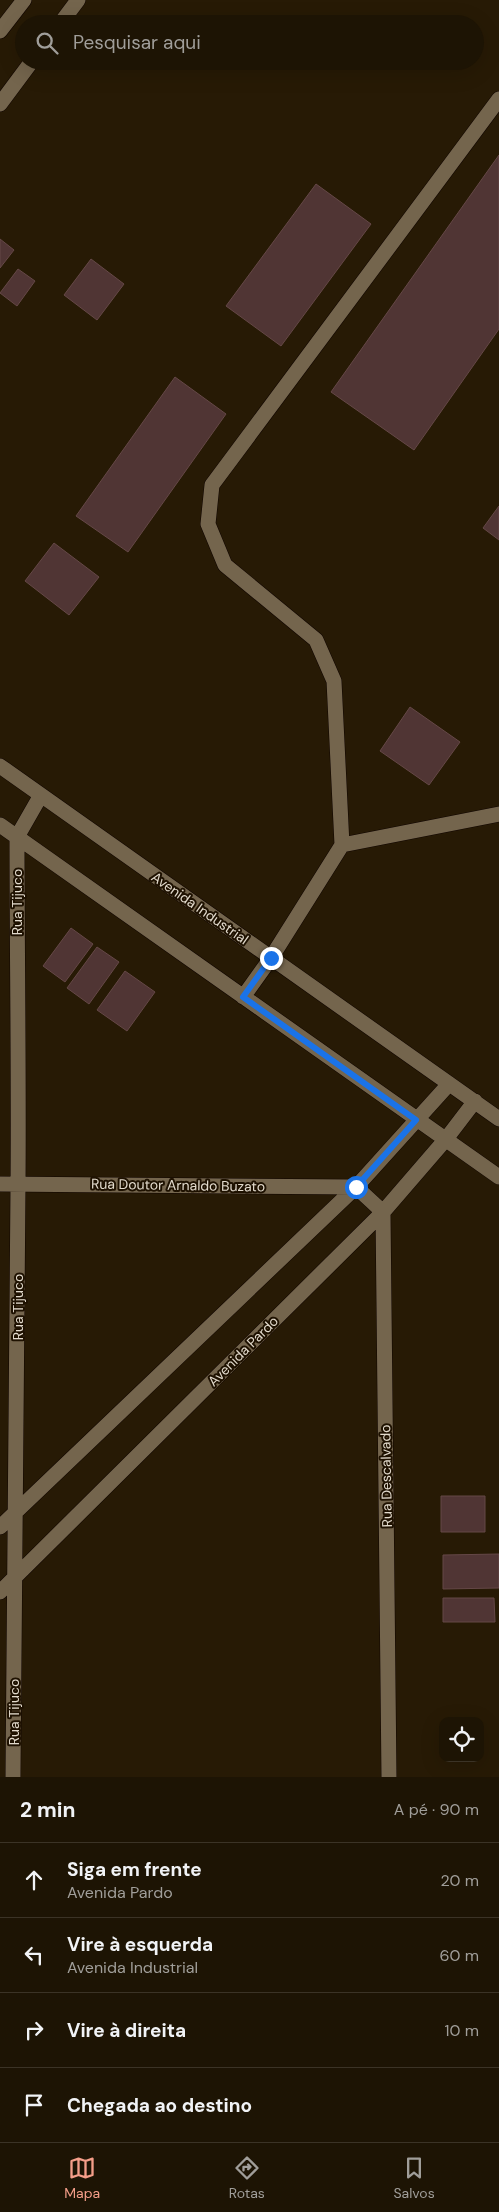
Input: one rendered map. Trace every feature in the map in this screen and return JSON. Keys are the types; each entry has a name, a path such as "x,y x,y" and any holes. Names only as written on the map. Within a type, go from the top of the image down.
{"street":[{"path":"0,31 24,0"},
{"path":"67,15 78,0"},
{"path":"0,104 25,70"},
{"path":"243,997 271,958 342,846 334,681 316,640 225,565 208,524 212,485 499,99"},
{"name":"Avenida Industrial","path":"0,766 499,1119"},
{"path":"17,837 41,795"},
{"path":"342,846 499,814"},
{"path":"0,825 499,1177"},
{"name":"Rua Tijuco","path":"14,1777 18,1184 17,837"},
{"path":"0,1528 356,1187 449,1084"},
{"name":"Avenida Pardo","path":"0,1592 383,1212 446,1140 475,1101"},
{"name":"Rua Doutor Arnaldo Buzato","path":"0,1184 356,1187"},
{"path":"356,1187 383,1212"},
{"name":"Rua Descalvado","path":"383,1212 389,1777"}],"building":[{"path":"499,155 499,329 414,450 331,392"},
{"path":"316,184 371,224 281,346 226,306"},
{"path":"0,239 14,250 0,268"},
{"path":"91,259 124,284 97,320 64,295"},
{"path":"18,269 35,281 17,306 0,293"},
{"path":"175,377 226,414 128,552 76,516"},
{"path":"499,506 499,540 483,528"},
{"path":"54,543 99,577 69,615 25,581"},
{"path":"410,707 460,742 429,785 380,751"},
{"path":"71,928 93,944 65,982 43,966"},
{"path":"97,947 119,962 89,1004 67,988"},
{"path":"125,971 155,992 127,1031 97,1010"},
{"path":"441,1496 485,1496 485,1532 441,1532"},
{"path":"499,1554 499,1588 443,1589 443,1555"},
{"path":"443,1598 494,1598 495,1622 443,1622"}],"route":[{"path":"271,958 243,997 416,1120 356,1187"}]}
